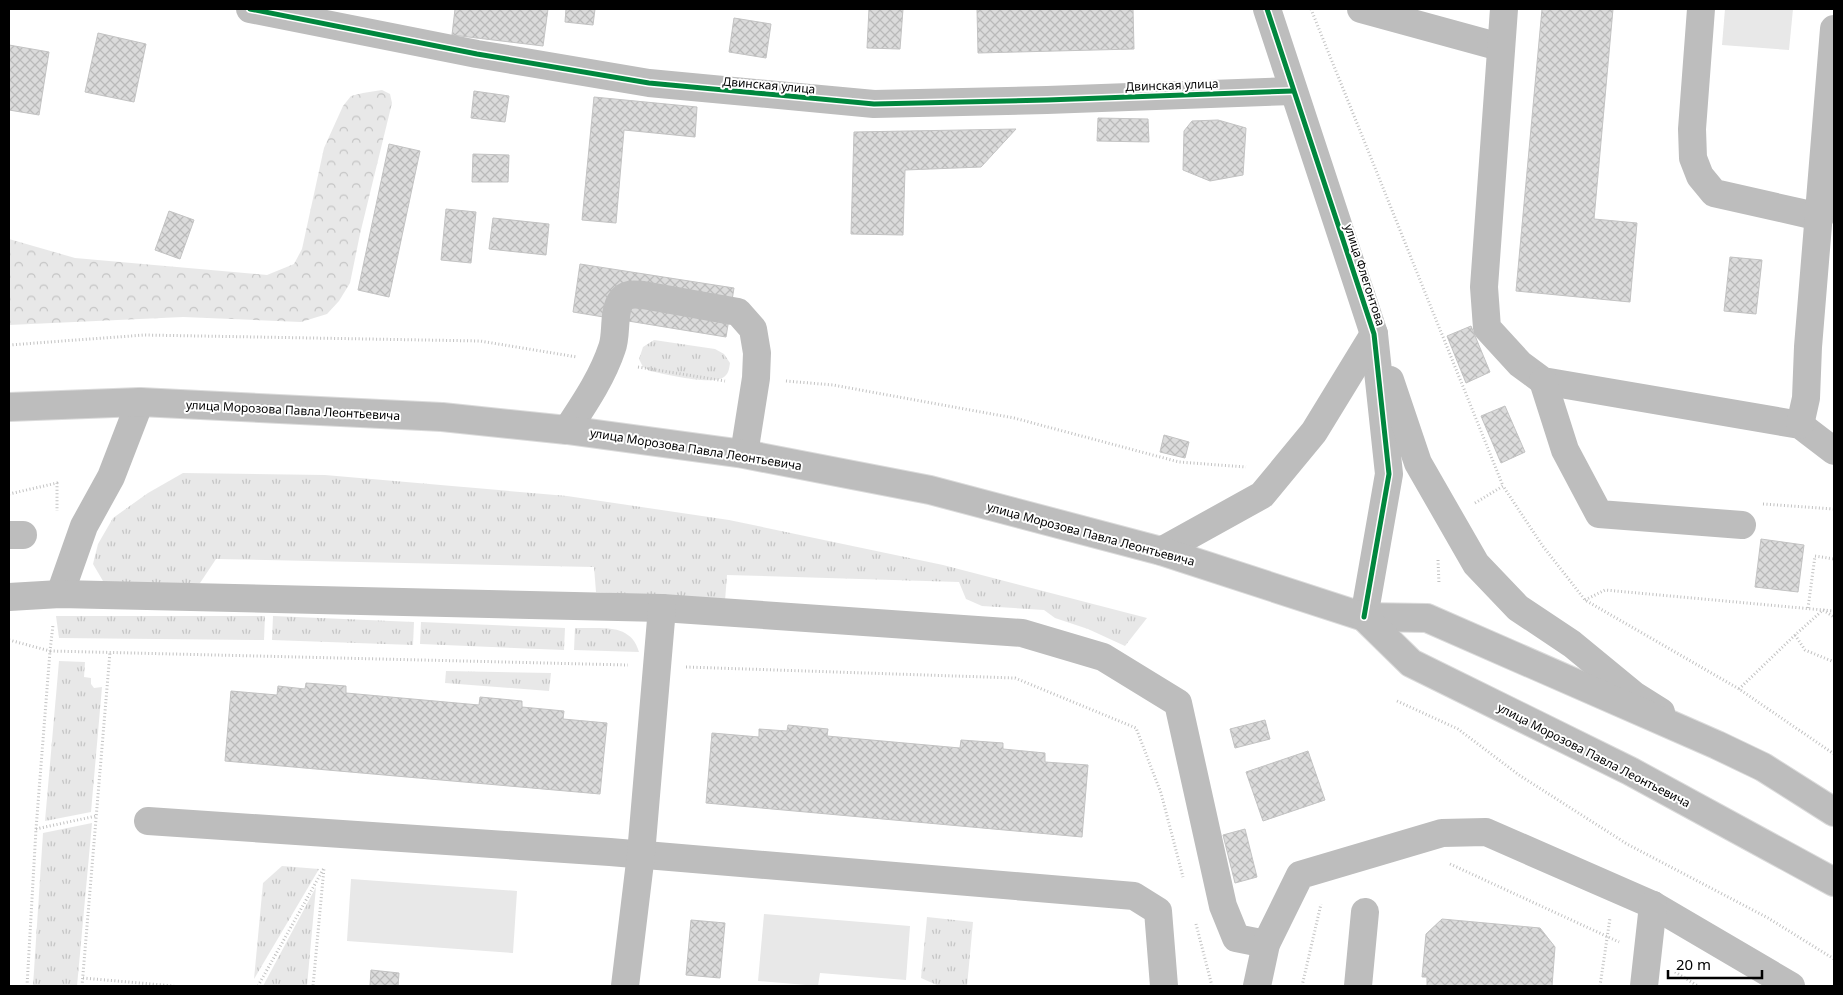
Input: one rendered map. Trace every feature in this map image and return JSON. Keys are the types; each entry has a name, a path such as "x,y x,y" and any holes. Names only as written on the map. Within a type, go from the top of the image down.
{"street":[{"name":"Двинская улица","path":"250,9 477,54 649,84 874,104 1293,91"},
{"name":"улица Флегонтова","path":"1267,9 1374,334 1389,474 1364,617"},
{"path":"1361,9 1500,47"},
{"path":"1504,9 1484,287 1487,328 1520,364 1544,380 1800,425 1834,450"},
{"path":"1701,9 1692,129 1693,158 1700,176 1714,193 1820,217"},
{"path":"1800,425 1806,398 1808,347 1834,29"},
{"path":"567,430 601,378 613,346 619,304 624,297 632,294 644,295 738,312 753,329 757,353 756,378 744,454"},
{"path":"1374,334 1418,463 1450,522 1476,564 1518,608 1572,644 1634,695 1717,745"},
{"path":"1161,551 1262,495 1314,432 1374,334"},
{"path":"1544,380 1565,450 1599,514 1742,525"},
{"path":"60,594 84,526 111,477 140,402"},
{"name":"улица Морозова Павла Леонтьевича","path":"9,407 140,402 442,417 567,430 744,454 930,490 1161,551 1364,617 1427,618 1717,745 1763,767 1834,812"},
{"path":"9,597 60,594 662,608 1022,632 1103,657 1178,703 1223,906 1236,938 1266,944"},
{"path":"625,986 641,854 662,608"},
{"name":"улица Морозова Павла Леонтьевича","path":"1364,617 1411,663 1630,771 1834,882"},
{"path":"148,821 641,854 1134,896 1158,911 1164,986"},
{"path":"1257,986 1266,944 1300,875 1442,833 1486,832 1652,906 1791,986"},
{"path":"1644,986 1652,906"},
{"path":"1358,986 1365,912"}],"path":[{"path":"1311,9 1503,486 1542,544 1584,600 1739,689 1834,754"},
{"path":"1439,584 1438,529 1503,486"},
{"path":"1742,525 1764,503 1834,509"},
{"path":"1808,608 1815,556 1834,559"},
{"path":"1584,600 1605,590 1834,610"},
{"path":"1739,689 1824,610"},
{"path":"1824,610 1834,617"},
{"path":"1795,635 1805,650 1834,662"},
{"path":"9,640 50,651 657,666 1015,678 1136,728 1161,793 1186,885"},
{"path":"27,986 36,829 50,651"},
{"path":"82,986 110,652"},
{"path":"1397,701 1458,729 1520,775 1626,844 1768,918 1834,959"},
{"path":"36,829 96,816"},
{"path":"1443,860 1647,955 1698,986"},
{"path":"258,986 324,868 313,986"},
{"path":"1600,986 1606,936 1615,889"},
{"path":"1302,986 1323,895"},
{"path":"1195,922 1212,986"},
{"path":"83,978 174,986"}],"green space":[{"path":"1725,9 1793,9 1789,50 1722,45"},
{"path":"382,90 390,94 392,103 350,283 339,301 327,314 301,322 183,317 9,325 9,239 75,258 267,275 294,264 302,249 324,148 343,106 351,96"},
{"path":"654,340 715,349 724,354 730,363 728,372 724,377 718,379 700,380 650,371 643,367 639,359 643,347"},
{"path":"183,473 325,475 567,496 729,520 943,565 1147,618 1125,646 1088,629 1055,618 1044,610 982,606 966,599 959,582 727,575 725,601 596,592 594,567 216,559 200,583 131,587 103,581 93,564 98,544 113,518 148,493"},
{"path":"56,616 265,616 264,640 59,638"},
{"path":"273,616 414,622 413,645 272,640"},
{"path":"421,622 565,628 564,650 420,644"},
{"path":"575,628 604,628 622,631 635,642 639,652 574,650"},
{"path":"59,661 85,662 84,677 91,678 91,684 94,688 102,687 91,812 45,821"},
{"path":"446,671 551,673 549,691 445,683"},
{"path":"92,823 77,986 33,986 43,833"},
{"path":"282,866 319,869 254,979 263,883"},
{"path":"351,879 517,891 513,953 347,941"},
{"path":"316,887 307,986 263,986"},
{"path":"764,914 910,926 906,980 820,973 818,986 758,981"},
{"path":"927,917 973,922 967,986 939,986 921,978"}],"building":[{"path":"455,9 548,9 543,46 452,35"},
{"path":"566,9 595,9 593,25 565,22"},
{"path":"869,9 903,9 900,49 867,48"},
{"path":"977,9 1133,9 1134,49 978,53"},
{"path":"1542,9 1613,9 1594,219 1637,223 1630,302 1516,291"},
{"path":"734,18 771,24 766,58 729,52"},
{"path":"98,33 146,44 134,102 85,92"},
{"path":"9,45 49,52 39,115 9,110"},
{"path":"474,91 509,96 505,122 471,118"},
{"path":"594,97 697,107 695,137 624,130 616,223 582,220"},
{"path":"1098,118 1148,119 1149,142 1097,141"},
{"path":"1218,120 1246,128 1243,175 1210,181 1183,170 1184,131 1192,121"},
{"path":"1016,129 981,167 905,170 903,235 851,234 854,132"},
{"path":"389,144 420,151 389,297 358,290"},
{"path":"473,154 509,155 508,182 472,182"},
{"path":"446,209 476,212 471,263 441,260"},
{"path":"169,211 194,220 180,259 155,250"},
{"path":"493,218 549,224 546,255 489,249"},
{"path":"1730,257 1762,260 1756,314 1724,311"},
{"path":"580,264 734,288 726,337 573,312"},
{"path":"1471,326 1490,372 1466,383 1447,336"},
{"path":"1505,406 1525,452 1501,463 1481,416"},
{"path":"1164,435 1189,442 1185,458 1160,452"},
{"path":"1761,539 1804,545 1798,592 1755,587"},
{"path":"306,683 346,686 346,693 479,705 480,697 522,701 522,707 564,711 563,719 607,723 600,794 225,761 231,691 277,695 278,686 305,689"},
{"path":"1265,720 1270,739 1235,748 1230,729"},
{"path":"788,725 828,729 827,736 960,748 961,740 1003,743 1003,749 1045,753 1045,762 1088,765 1082,837 706,803 712,733 759,737 759,729 787,731"},
{"path":"1308,751 1325,800 1263,821 1246,772"},
{"path":"1245,829 1257,877 1235,883 1223,835"},
{"path":"1442,919 1540,928 1555,947 1552,986 1427,986 1427,977 1422,977 1426,934"},
{"path":"691,920 725,923 720,978 686,975"},
{"path":"371,970 399,973 398,986 370,986"}],"cycle path":[{"path":"250,9 477,54 649,83 874,104 1293,91"},
{"path":"1267,9 1374,334 1389,474 1364,617"}]}
